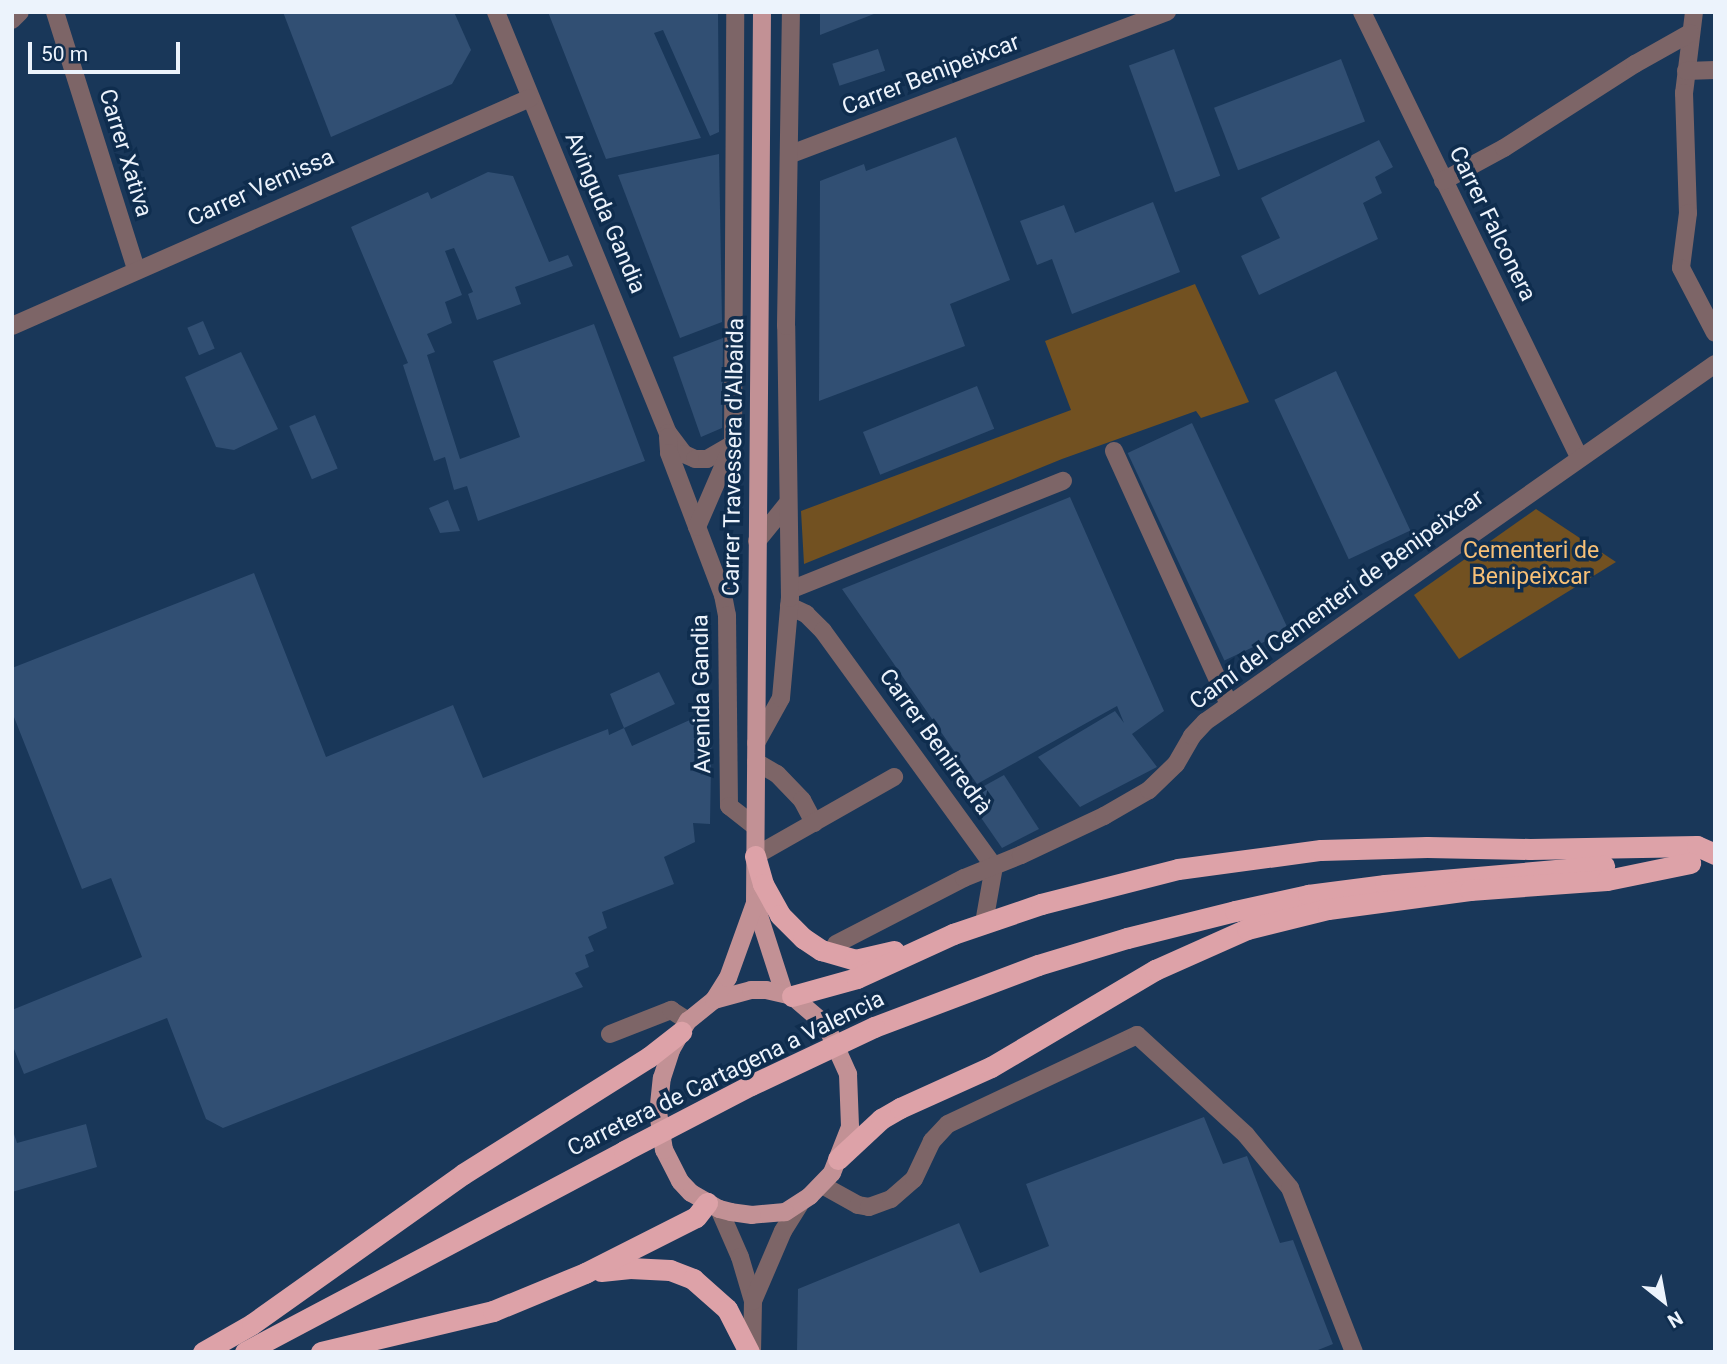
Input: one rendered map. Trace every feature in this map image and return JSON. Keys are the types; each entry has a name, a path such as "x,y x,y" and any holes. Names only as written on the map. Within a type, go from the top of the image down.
{"highway":[{"path":"755,856 763,884 779,915 797,933 821,950 855,960 877,957 1041,904 1178,869 1321,850 1697,846 1715,854"},
{"path":"838,1159 881,1119 900,1108 991,1067 1155,970 1247,929 1328,909 1470,890 1607,880 1690,863"},
{"name":"Carretera de Cartagena a Valencia","path":"245,1352 751,1085 874,1027 1015,974 1127,938 1308,895 1553,869 1715,864"},
{"path":"788,995 857,978 953,934"},
{"path":"203,1352 252,1324 463,1174 649,1057 685,1027"},
{"path":"321,1352 493,1311 585,1273 713,1206"},
{"path":"585,1273 630,1268 670,1269 693,1279 727,1309 750,1352"}],"main road":[{"name":"Carrer Travessera d'Albaida","path":"762,12 755,903 769,954 788,995"},
{"name":"Carrer Travessera d'Albaida","path":"714,1000 728,978 755,903"},
{"path":"751,990 788,995 826,1025 848,1074 850,1127 838,1159 822,1185 799,1205 785,1212 752,1215 713,1206 691,1193 680,1181 664,1150 660,1134 659,1091 665,1067 685,1027 714,1000 751,990"}],"street":[{"path":"12,20 19,12"},
{"name":"Carrer Xativa","path":"55,12 136,269"},
{"name":"Avinguda Gandia","path":"496,12 668,433"},
{"path":"697,527 733,444 735,12"},
{"path":"756,743 781,698 789,598 786,326 791,154 791,12"},
{"name":"Carrer Benipeixcar","path":"791,154 1167,12"},
{"name":"Carrer Falconera","path":"1362,12 1579,457"},
{"path":"1694,12 1686,71 1684,124 1688,213 1681,268 1715,333"},
{"path":"1443,181 1504,148 1663,47 1690,33"},
{"path":"1686,71 1715,70"},
{"name":"Carrer Vernissa","path":"12,326 136,269 530,98"},
{"name":"Camí del Cementeri de Benipeixcar","path":"836,944 964,878 1104,816 1149,790 1176,764 1198,729 1229,705 1715,364"},
{"path":"668,433 684,454 695,459 707,459 733,444"},
{"name":"Avenida Gandia","path":"668,433 669,453 723,595 727,615 729,806 755,826"},
{"path":"1114,451 1229,705"},
{"path":"789,598 1063,481"},
{"path":"757,541 788,503"},
{"name":"Carrer Benirredrà","path":"789,598 836,647 994,866"},
{"path":"756,762 785,782 802,800 814,823"},
{"path":"755,856 894,777"},
{"path":"985,923 994,866"},
{"path":"610,1034 671,1010 685,1027"},
{"path":"822,1185 845,1200 869,1207 891,1199 914,1179 932,1142 948,1124 1137,1035 1246,1135 1290,1188 1354,1352"},
{"path":"753,1301 783,1231 799,1205"},
{"path":"713,1206 740,1257 753,1301 750,1352"}],"green space":[{"path":"1195,284 1249,402 1201,418 1196,411 1062,459 804,564 801,511 1071,410 1045,341"},
{"name":"Cementeri de Benipeixcar","path":"1536,509 1616,562 1459,659 1414,595"}],"building":[{"path":"283,12 454,12 471,50 452,84 331,137"},
{"path":"548,12 718,12 719,132 710,136 663,30 654,33 701,138 606,159"},
{"path":"820,12 879,12 820,35"},
{"path":"878,49 885,71 839,86 832,64"},
{"path":"1174,49 1220,176 1175,192 1129,65"},
{"path":"1341,59 1365,122 1238,170 1214,108"},
{"path":"956,137 1010,280 950,304 965,346 819,401 820,181 864,164 866,171"},
{"path":"1379,140 1393,167 1375,177 1382,193 1363,203 1378,239 1259,295 1241,256 1280,238 1261,198"},
{"path":"719,154 722,322 680,338 618,175"},
{"path":"488,172 513,176 549,262 568,255 573,266 515,287 521,304 477,320 468,294 473,292 454,248 445,251 462,295 445,302 452,323 427,334 435,352 427,355 460,459 520,437 493,361 594,324 645,461 478,521 467,486 454,490 445,457 434,461 403,365 408,363 351,227 428,192 431,199"},
{"path":"1153,202 1180,272 1072,314 1052,259 1037,265 1020,221 1064,205 1075,233"},
{"path":"203,321 215,349 199,355 187,328"},
{"path":"723,338 722,428 701,437 673,357"},
{"path":"241,352 278,429 234,450 216,447 185,377"},
{"path":"1336,371 1410,531 1349,559 1274,400"},
{"path":"977,386 994,429 880,475 863,432"},
{"path":"315,415 338,468 312,479 289,426"},
{"path":"1192,423 1289,631 1224,661 1128,453"},
{"path":"1070,497 1164,711 1132,734 1157,767 1080,807 1038,757 1115,711 1124,723 1117,706 977,784 842,589"},
{"path":"448,500 460,531 440,533 429,508"},
{"path":"254,573 326,757 453,705 483,778 608,729 609,735 624,728 632,746 712,710 710,824 693,823 695,842 664,857 674,884 602,912 607,928 588,937 594,951 585,955 589,967 575,973 583,987 223,1128 206,1119 167,1018 24,1074 12,1044 12,1010 142,957 111,878 82,889 12,712 12,668"},
{"path":"659,672 675,704 624,728 610,694"},
{"path":"1004,775 1039,829 1002,848 966,796"},
{"path":"1204,1117 1223,1164 1247,1156 1280,1243 1293,1240 1333,1344 1313,1352 797,1352 798,1289 959,1223 980,1273 1049,1246 1026,1184"},
{"path":"86,1124 97,1167 12,1192 12,1128 17,1143"}]}
